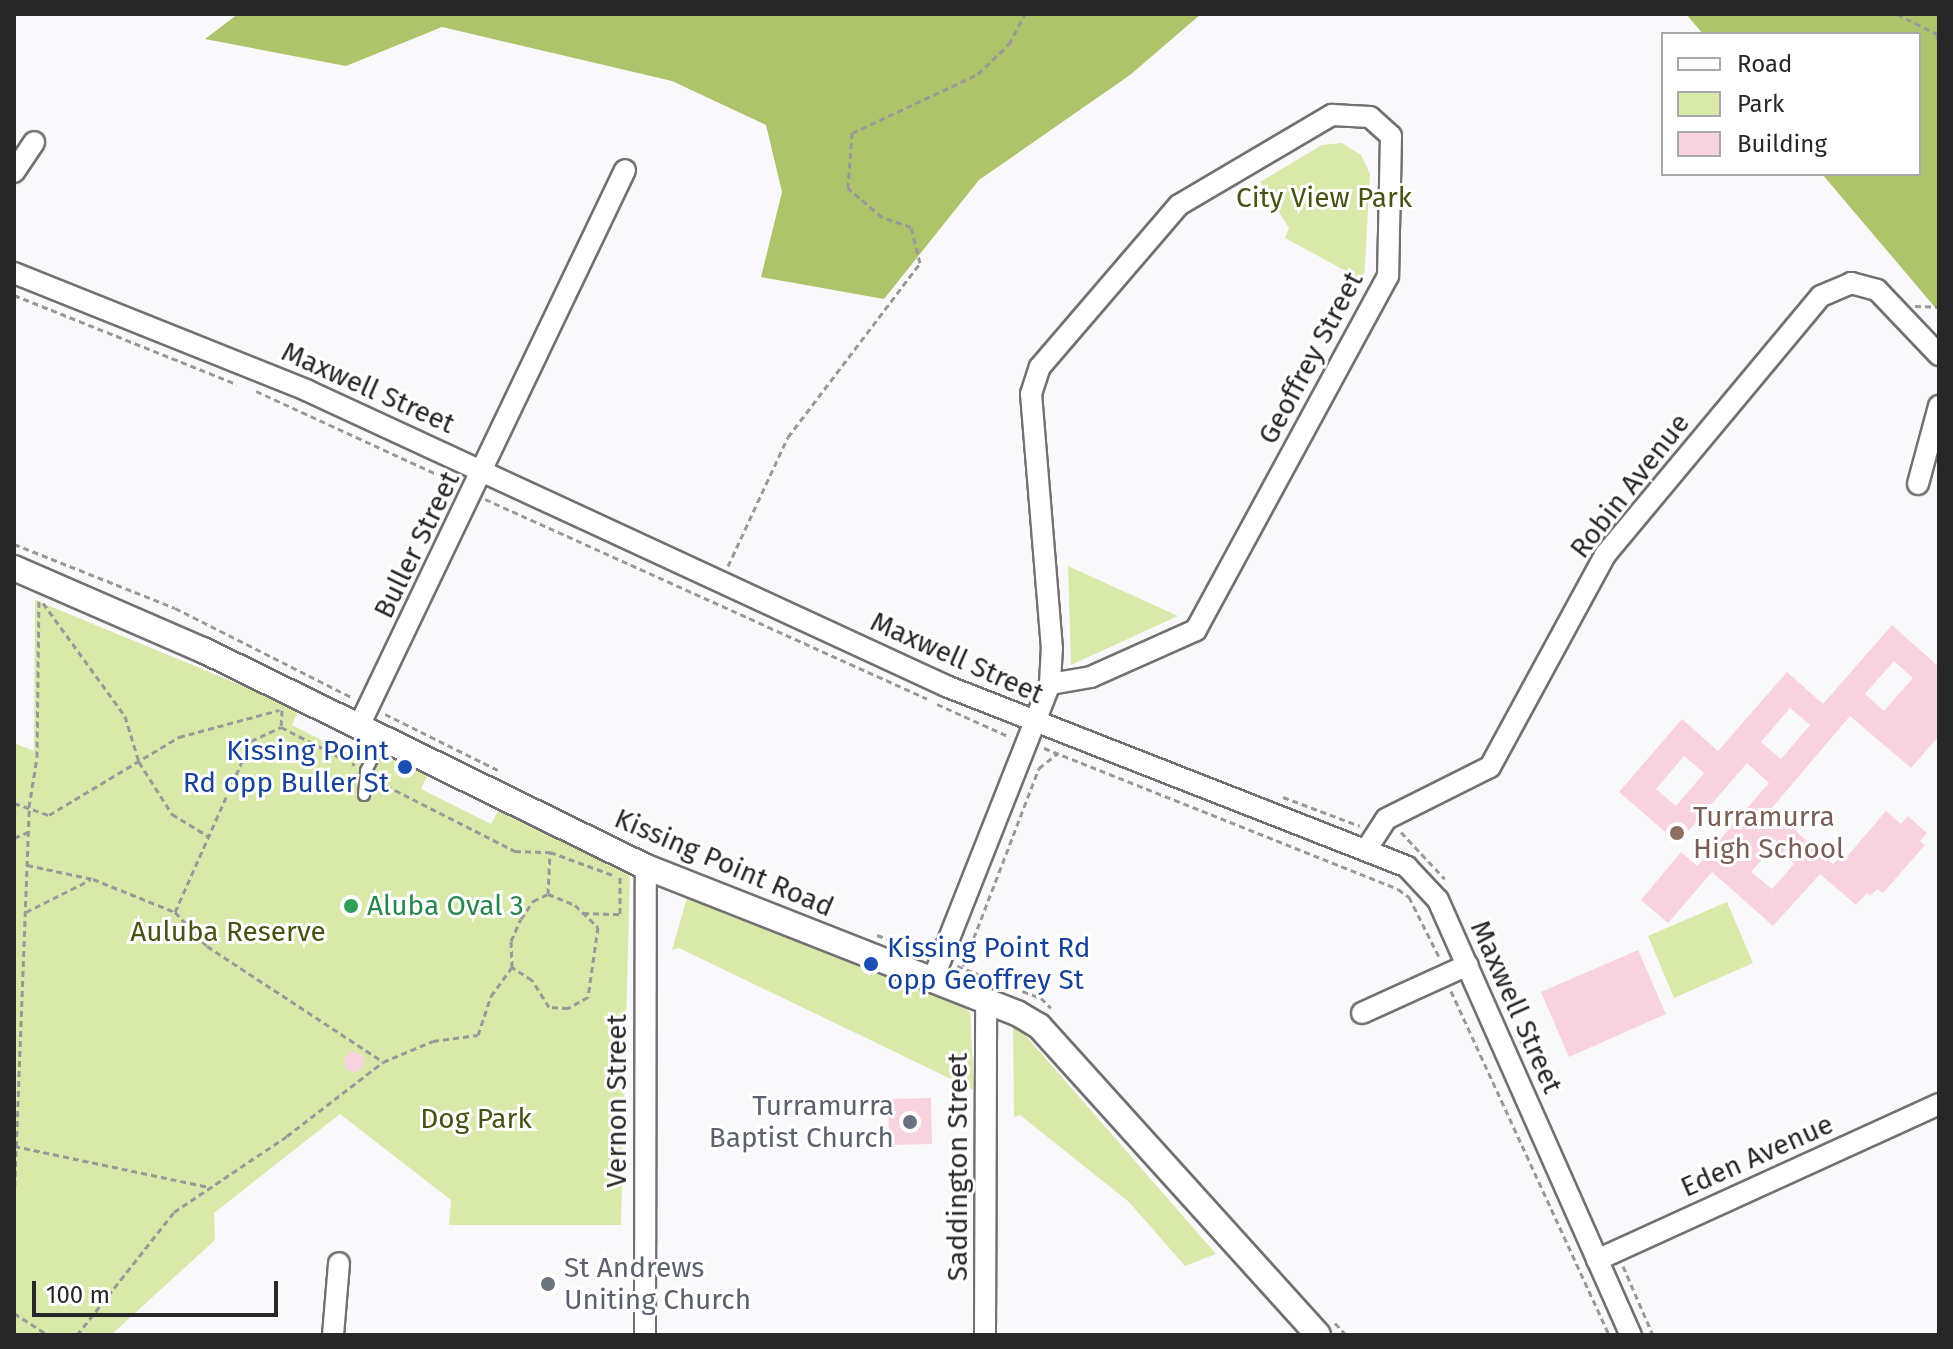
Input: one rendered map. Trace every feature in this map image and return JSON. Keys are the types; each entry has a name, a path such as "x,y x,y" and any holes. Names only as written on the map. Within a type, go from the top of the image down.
{"street":[{"name":"Geoffrey Street","path":"933,979 1050,684 1052,649 1031,394 1040,367 1179,205 1332,115 1370,117 1391,136 1388,276 1196,630 1091,677 1050,684"},
{"path":"14,172 34,142"},
{"name":"Buller Street","path":"357,731 625,170"},
{"name":"Maxwell Street","path":"14,273 306,390 1034,723 1407,867 1428,886 1468,965 1631,1335"},
{"name":"Robin Avenue","path":"1366,850 1386,819 1490,767 1605,555 1821,296 1851,283 1877,290 1939,355"},
{"path":"1918,484 1939,406"},
{"name":"Kissing Point Road","path":"14,568 357,731 383,725 646,867 986,1000 1039,1026 1318,1335"},
{"name":"Vernon Street","path":"645,1335 646,867"},
{"path":"1362,1013 1468,965"},
{"name":"Saddington Street","path":"985,1335 986,1000"},
{"name":"Eden Avenue","path":"1597,1260 1939,1104"},
{"path":"333,1335 339,1263"}],"lane":[{"path":"364,795 366,771 383,725"}],"path":[{"path":"722,581 788,437 920,263 911,227 882,217 848,188 852,133 978,74 1009,44 1025,14"},
{"path":"1897,14 1937,34 1939,54"},
{"path":"14,295 256,391 465,487"},
{"path":"485,499 1011,737"},
{"path":"14,544 175,608 353,698"},
{"path":"14,1206 16,1077 29,807 37,757 39,598 125,716 139,762 172,814 208,836"},
{"path":"14,803 49,815 179,737 282,709 281,727"},
{"path":"383,725 511,777"},
{"path":"281,727 366,771 378,782 515,851 550,852 621,878 620,914 583,913"},
{"path":"175,912 251,741 281,727"},
{"path":"342,758 357,731"},
{"path":"1040,747 1398,889 1409,897 1440,959"},
{"path":"962,967 1039,768 1058,753"},
{"path":"14,838 28,832"},
{"path":"548,894 550,852"},
{"path":"27,865 93,879 175,912 207,946 383,1062"},
{"path":"26,912 93,879"},
{"path":"512,967 532,980 549,1007 568,1008 588,997 598,927 583,913 548,894"},
{"path":"77,1335 174,1212 287,1136 383,1062 433,1041 478,1035 491,996 512,967 511,941 521,919 533,901 548,894"},
{"path":"863,929 922,952"},
{"path":"1450,988 1609,1335"},
{"path":"1520,1043 1536,1035"},
{"path":"15,1145 208,1187"},
{"path":"1622,1263 1653,1335"},
{"path":"14,1313 48,1335"}],"green space":[{"path":"238,14 1201,14 1130,75 979,180 884,299 761,277 782,192 766,125 672,81 442,27 346,66 205,39"},
{"path":"1686,14 1939,14 1939,312 1824,176 1921,176 1921,32 1701,32"},
{"name":"City View Park","path":"1342,143 1361,155 1370,174 1364,281 1285,238 1289,228 1260,182 1322,145"},
{"path":"1068,566 1178,616 1071,665"},
{"name":"Auluba Reserve","path":"35,600 299,709 292,725 376,768 385,752 428,774 421,789 491,824 499,809 630,870 621,1225 449,1225 451,1200 340,1114 214,1213 215,1240 111,1335 14,1335 14,743 34,751"},
{"path":"687,898 958,1004 970,1012 974,1090 679,948 672,950"},
{"path":"1727,902 1753,963 1674,998 1648,936"},
{"path":"1013,1028 1020,1029 1216,1254 1185,1266 1129,1202 1020,1115 1014,1117"}],"building":[{"path":"1892,625 1939,667 1939,736 1911,768 1850,716 1771,809 1833,864 1840,857 1844,860 1886,811 1901,824 1908,816 1927,833 1920,841 1925,845 1883,893 1877,889 1870,896 1867,893 1856,905 1820,874 1773,926 1712,872 1668,923 1641,900 1681,852 1697,866 1769,783 1747,763 1678,843 1619,792 1682,719 1718,751 1787,672 1823,704","holes":["1894,661 1913,678 1884,711 1865,694","1790,708 1810,725 1781,759 1761,742","1684,756 1704,773 1676,806 1656,789","1774,846 1794,864 1772,889 1751,872"]},
{"path":"1638,950 1666,1014 1569,1057 1541,992"},
{"path":"354,1052 361,1055 364,1062 361,1069 354,1072 347,1069 344,1062 347,1055"},
{"name":"Turramurra Baptist Church","path":"931,1098 932,1144 889,1145 888,1099"}],"place":[{"name":"Kissing Point Rd opp Buller St","path":"405,767"},
{"name":"Turramurra High School","path":"1677,833"},
{"name":"Aluba Oval 3","path":"351,906"},
{"name":"Kissing Point Rd opp Geoffrey St","path":"871,964"},
{"name":"Turramurra Baptist Church","path":"910,1122"},
{"name":"St Andrews Uniting Church","path":"548,1284"}],"park label":[{"name":"Dog Park","path":"476,1119"}]}
